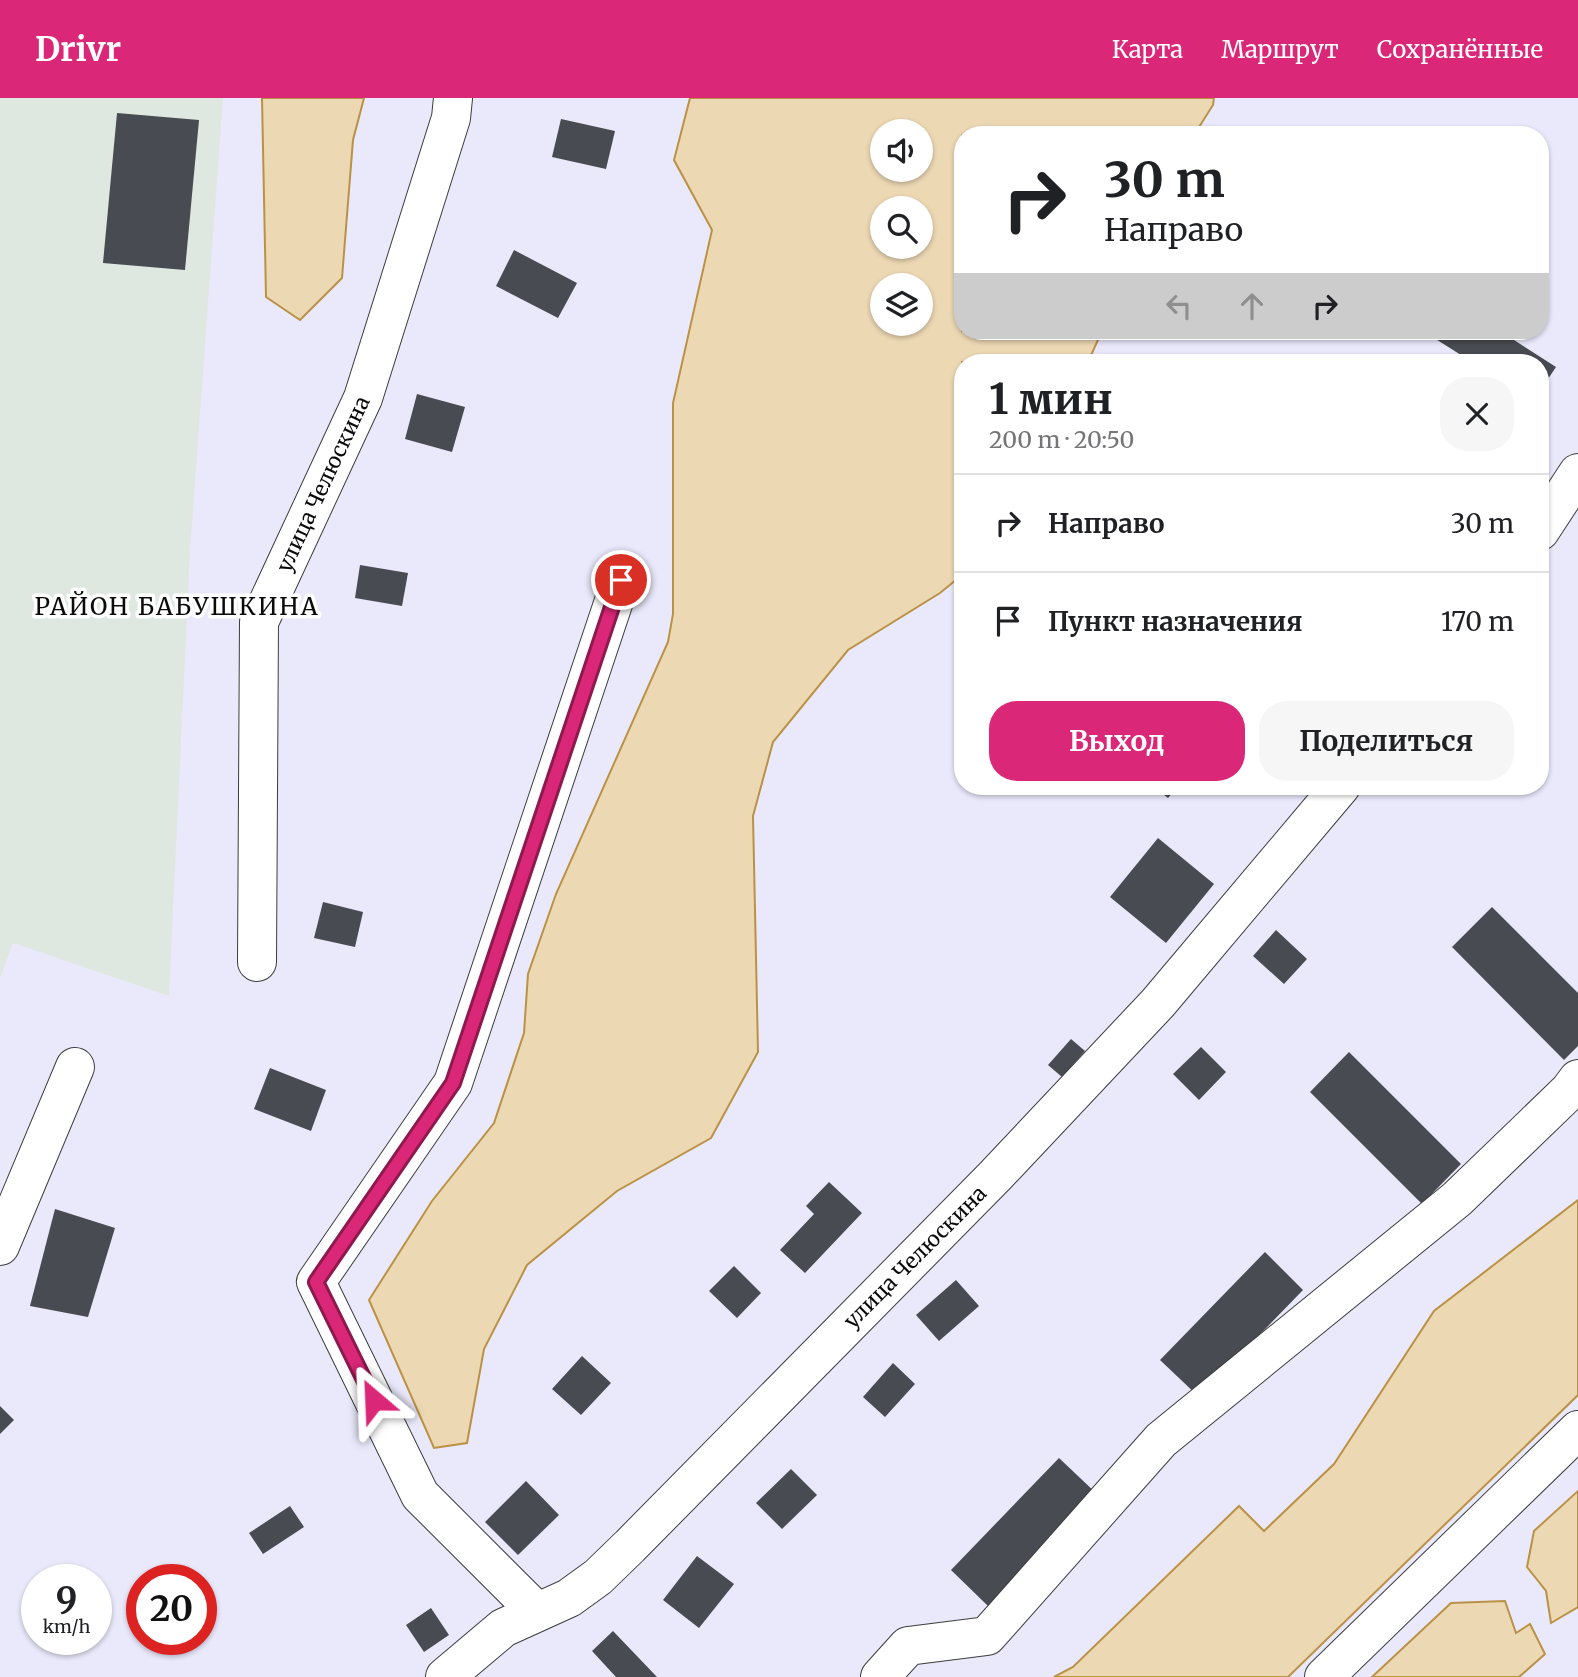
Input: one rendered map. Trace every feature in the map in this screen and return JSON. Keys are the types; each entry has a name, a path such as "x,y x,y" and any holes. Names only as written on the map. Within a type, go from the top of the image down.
{"street":[{"name":"улица Челюскина","path":"257,962 259,622 363,398 451,118 453,98"},
{"path":"1573,482 1578,527"},
{"path":"1549,518 1573,482"},
{"path":"537,1612 420,1494 316,1282 453,1083 621,580"},
{"name":"улица Челюскина","path":"453,1674 503,1628 569,1598 598,1577 995,1176 1158,1003 1333,795"},
{"path":"0,1246 75,1067"},
{"path":"880,1677 908,1646 988,1636 1161,1440 1457,1199 1569,1091 1578,1079"},
{"path":"1324,1677 1578,1430"}],"shaded area":[{"path":"0,98 223,98 190,551 169,996 13,943 0,978"},
{"path":"262,98 364,98 353,140 342,278 300,320 266,297"},
{"path":"690,98 1214,98 1213,105 1200,126 954,126 954,340 1098,340 1092,354 954,354 954,582 848,650 773,742 753,816 758,1052 711,1138 617,1191 527,1265 484,1349 467,1443 434,1448 369,1300 432,1201 494,1123 524,1033 528,974 556,894 668,642 673,614 673,403 712,230 674,160"},
{"path":"1578,1200 1578,1395 1288,1677 1054,1677 1073,1667 1239,1506 1264,1531 1334,1464 1434,1311"},
{"path":"1578,1491 1578,1607 1551,1623 1546,1591 1527,1567 1534,1531"},
{"path":"1505,1601 1516,1633 1530,1624 1545,1654 1519,1677 1372,1677 1451,1603"}],"building":[{"path":"117,113 199,120 185,270 103,263"},
{"path":"561,119 615,131 606,169 552,157"},
{"path":"514,250 577,283 558,318 496,286"},
{"path":"1437,340 1514,340 1536,354 1459,354"},
{"path":"1549,362 1556,367 1549,378"},
{"path":"417,394 465,407 452,452 405,439"},
{"path":"360,565 408,573 402,606 355,598"},
{"path":"1158,838 1214,884 1166,943 1110,897"},
{"path":"323,902 363,912 355,947 314,938"},
{"path":"1492,907 1578,993 1578,1046 1564,1060 1452,947"},
{"path":"1276,930 1307,959 1284,984 1253,956"},
{"path":"1071,1039 1085,1051 1062,1077 1048,1065"},
{"path":"1201,1047 1226,1072 1199,1100 1173,1074"},
{"path":"1349,1052 1461,1164 1422,1204 1310,1092"},
{"path":"270,1068 326,1090 311,1131 254,1109"},
{"path":"829,1182 862,1213 805,1273 780,1250 814,1214 806,1206"},
{"path":"55,1209 115,1228 88,1317 30,1306"},
{"path":"1265,1252 1303,1290 1199,1397 1160,1360"},
{"path":"734,1266 761,1293 737,1318 709,1291"},
{"path":"956,1280 979,1306 939,1341 916,1315"},
{"path":"582,1356 611,1383 581,1415 552,1389"},
{"path":"893,1363 915,1384 885,1417 863,1397"},
{"path":"0,1406 14,1420 0,1434"},
{"path":"1059,1458 1097,1494 988,1606 951,1570"},
{"path":"791,1469 817,1495 782,1529 756,1503"},
{"path":"526,1481 559,1515 518,1555 485,1522"},
{"path":"290,1506 304,1527 263,1554 249,1533"},
{"path":"697,1556 734,1584 699,1628 663,1600"},
{"path":"431,1608 449,1635 424,1652 406,1625"},
{"path":"613,1631 657,1677 616,1677 592,1651"}],"district":[{"name":"РАЙОН БАБУШКИНА","path":"177,606"}],"route":[{"path":"374,1400 316,1282 453,1083 621,580"}]}
